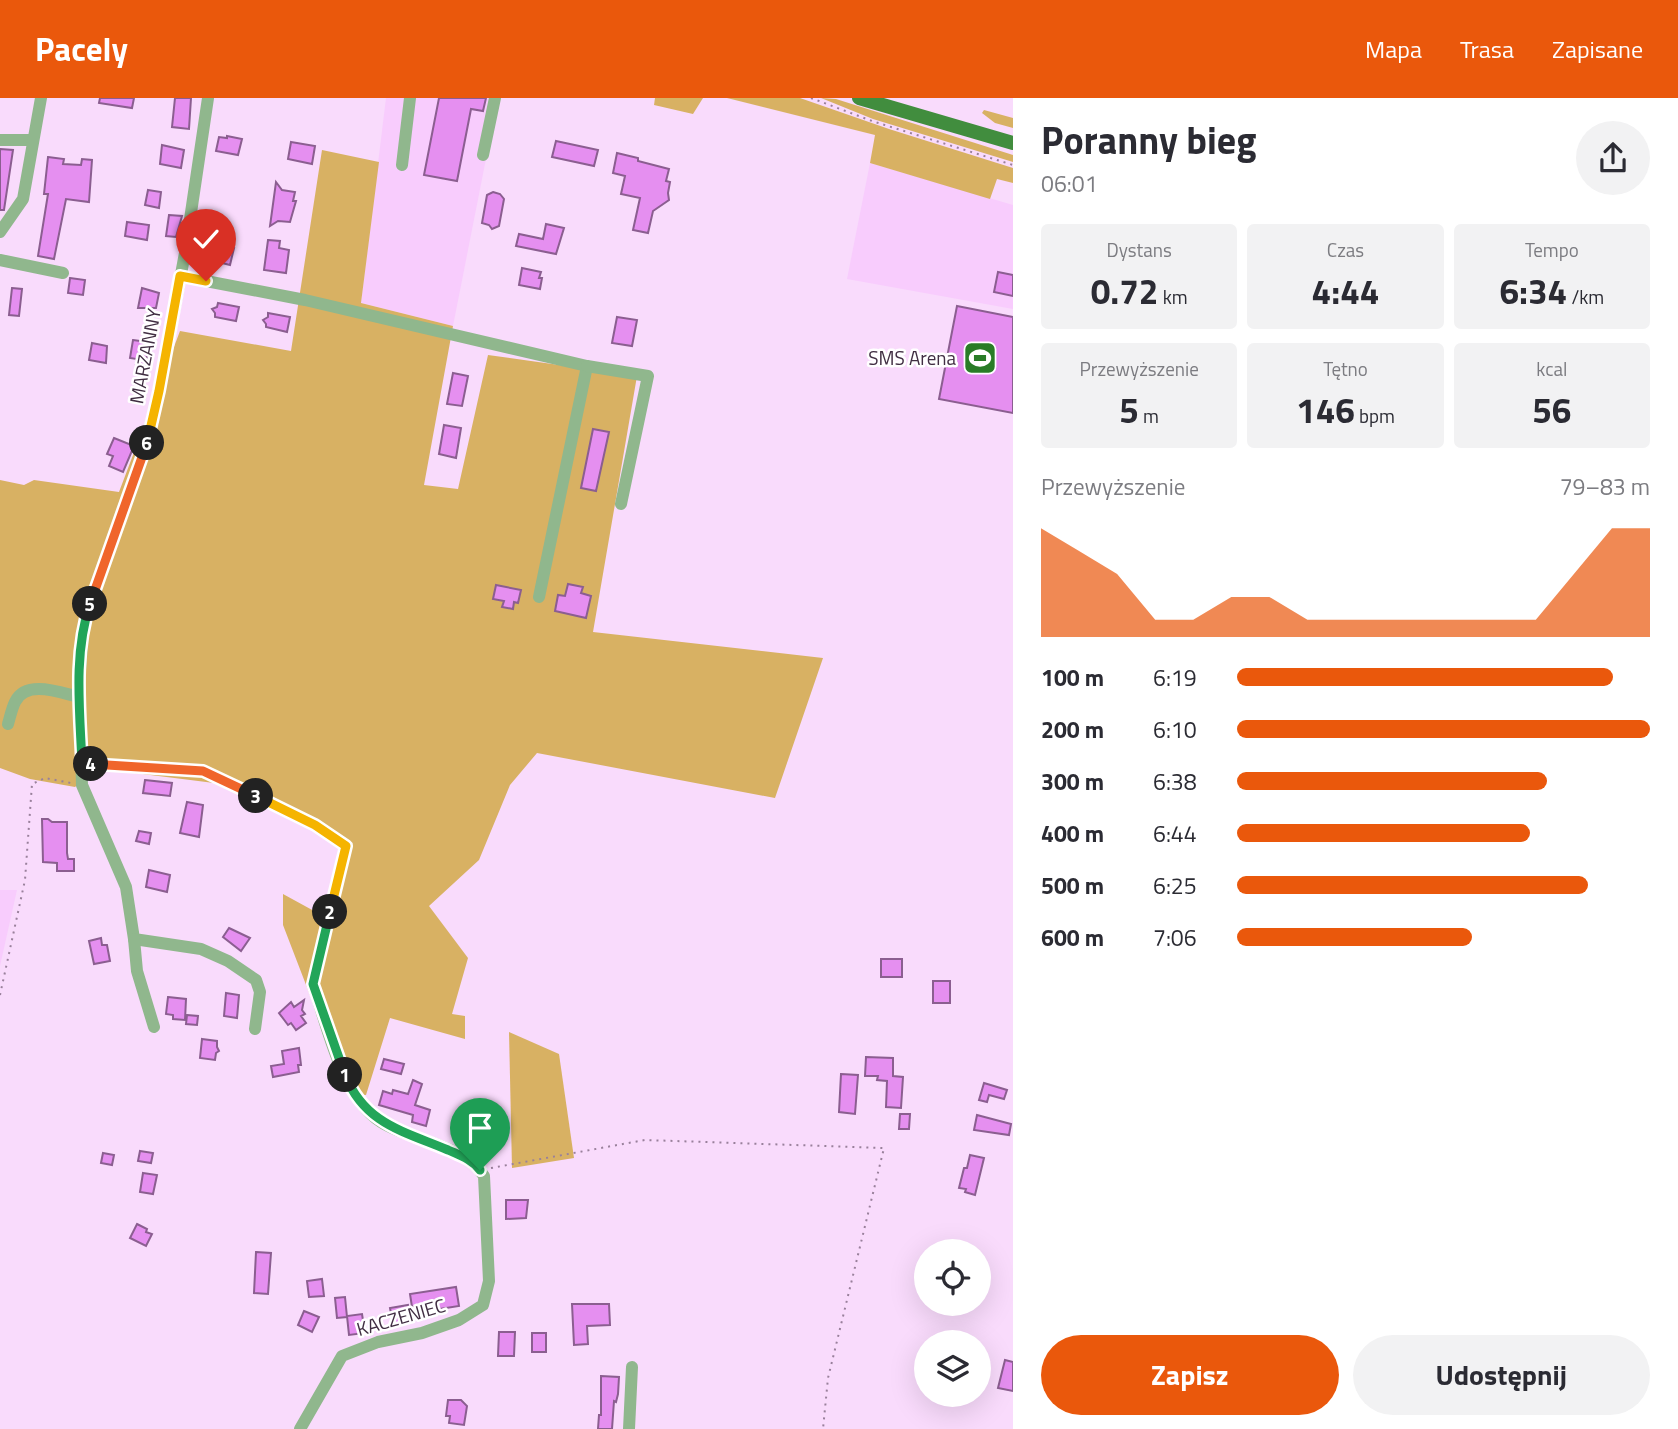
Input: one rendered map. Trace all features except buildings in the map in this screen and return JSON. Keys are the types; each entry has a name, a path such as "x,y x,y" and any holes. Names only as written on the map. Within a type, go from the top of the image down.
{"main road":[{"path":"859,98 1013,143"}],"street":[{"path":"0,232 23,199 41,98"},
{"name":"MARZANNY","path":"154,1027 137,971 126,887 82,785 79,697 84,622 145,450 159,391 198,172 208,98"},
{"path":"402,165 410,98"},
{"path":"483,155 495,98"},
{"path":"0,140 33,140"},
{"path":"0,260 63,273"},
{"path":"180,276 305,300 587,366 648,376 621,504"},
{"path":"540,597 587,366"},
{"path":"8,724 15,701 26,691 41,689 79,697"},
{"path":"134,939 201,949 228,961 256,980 260,992 255,1029"},
{"path":"313,984 350,1088 361,1104 381,1122 465,1157 480,1170"},
{"name":"KACZENIEC","path":"300,1429 342,1356 378,1342 422,1333 459,1320 483,1305 489,1281 484,1176 480,1170"},
{"path":"629,1429 632,1367"}],"path":[{"path":"811,98 872,121 1013,165"},
{"path":"82,764 203,771 315,825 346,846 313,984"},
{"path":"0,995 25,880 32,784 45,778 82,785"},
{"path":"480,1170 645,1140 884,1149 828,1378 823,1429"}],"shaded area":[{"path":"386,98 498,98 453,326 361,303"},
{"path":"655,98 703,98 693,114 654,105"},
{"path":"727,98 800,98 1013,168 1013,183 997,179 990,199 870,163 875,135"},
{"path":"821,98 836,99 1013,155 1013,162 873,119"},
{"path":"984,110 1013,118 1013,128 995,123 982,113"},
{"path":"322,150 379,162 361,303 453,326 424,485 458,489 488,355 637,376 593,632 823,658 775,798 537,753 510,785 479,860 429,906 468,958 452,1014 465,1016 465,1039 390,1018 366,1095 348,1094 283,925 283,894 325,917 340,843 214,783 95,768 75,787 30,779 0,768 0,480 24,485 34,480 119,492 180,331 291,351"},
{"path":"870,163 1013,205 1013,309 847,279"},
{"path":"0,890 17,890 0,966"},
{"path":"509,1032 559,1054 574,1158 512,1168"}],"place":[{"name":"SMS Arena","path":"980,358"}],"route":[{"path":"206,281 180,276 145,450 84,622 79,682 82,764 203,771 315,825 346,846 313,984 350,1088 361,1104 381,1122 465,1157 480,1170"}]}
